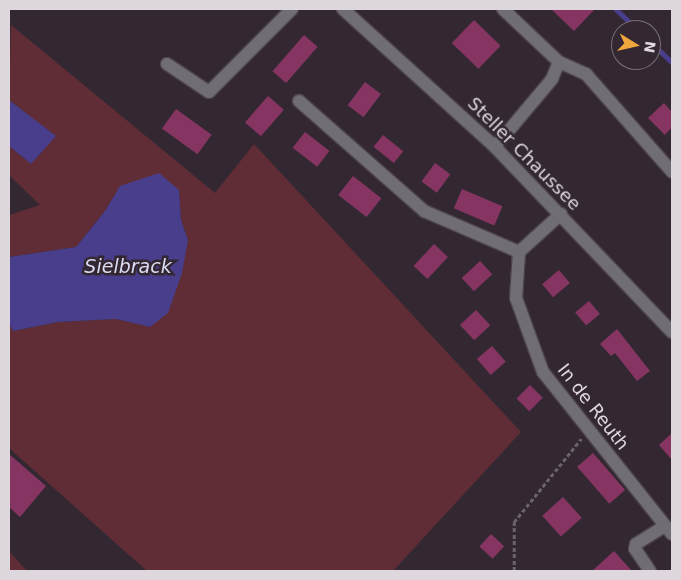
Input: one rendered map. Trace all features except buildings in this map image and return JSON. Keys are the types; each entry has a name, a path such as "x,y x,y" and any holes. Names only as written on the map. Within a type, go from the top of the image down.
{"street":[{"path":"167,64 209,92 292,9"},
{"name":"Steller Chaussee","path":"343,9 495,147 672,332"},
{"path":"502,9 559,62 586,74 672,172"},
{"path":"495,147 552,79 559,62"},
{"path":"299,100 424,211 519,252 560,214"},
{"name":"In de Reuth","path":"519,252 516,298 543,372 588,431 669,530"},
{"path":"650,571 635,548 636,544 669,530"}],"path":[{"path":"514,571 514,522 588,431"}],"shaded area":[{"path":"11,25 215,193 254,144 521,432 393,571 147,571 9,448 9,323 13,331 58,322 116,319 150,327 188,240 181,220 179,190 120,186 105,211 76,247 9,257 9,215 40,205 9,175 9,146 31,164 55,136 9,100"},
{"path":"9,551 27,571 9,571"}],"water":[{"path":"9,100 56,136 31,164 9,146"},
{"name":"Sielbrack","path":"159,173 179,190 181,220 188,240 182,273 168,313 150,327 116,319 58,322 13,331 9,323 9,257 76,247 105,211 120,186"}],"waterway":[{"path":"616,9 628,20"},
{"path":"661,52 672,62"}]}
